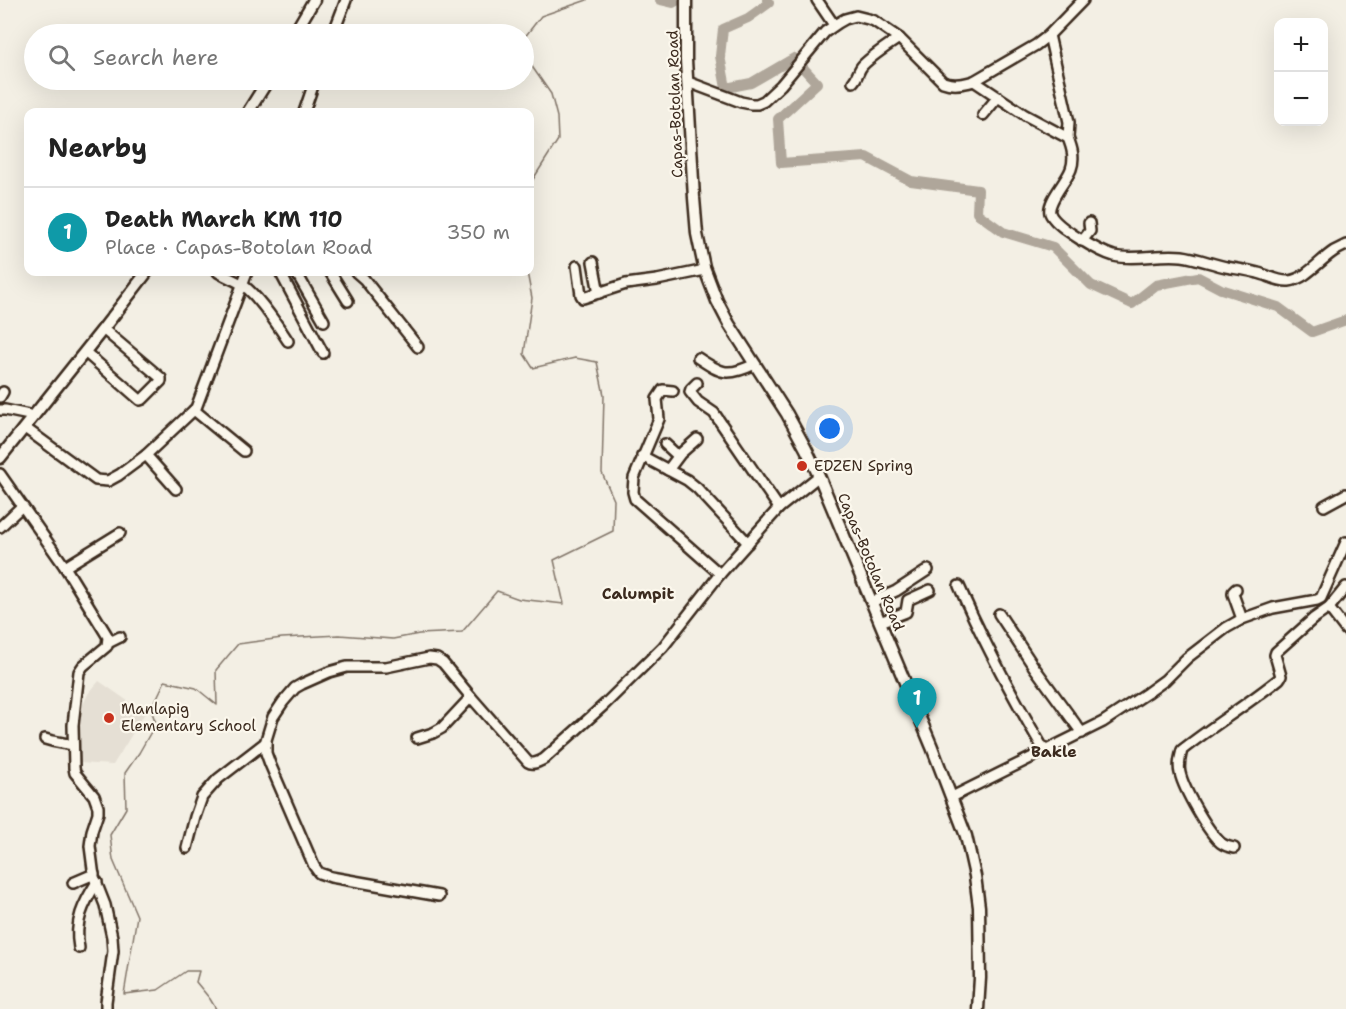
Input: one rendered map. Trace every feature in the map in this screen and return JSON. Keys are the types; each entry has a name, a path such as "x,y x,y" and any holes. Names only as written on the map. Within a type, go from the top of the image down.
{"main road":[{"path":"300,24 314,0"},
{"name":"Capas-Botolan Road","path":"686,0 688,82 697,234 705,270 729,324 787,414 819,476 952,797 966,837 979,907 978,1009"},
{"path":"250,108 262,90"},
{"path":"0,458 144,276"}],"street":[{"path":"337,24 346,0"},
{"path":"817,0 834,25"},
{"path":"688,82 741,102 757,104 771,95 825,32 845,19 861,17 874,21 899,38 943,82 955,84 974,81 1036,45 1083,0"},
{"path":"1049,35 1069,122 1068,138 1072,150 1072,168 1051,203 1050,210 1053,218 1061,226 1082,241 1112,256 1185,256 1259,273 1283,281 1299,278 1334,251 1346,245"},
{"path":"853,82 864,64 899,38"},
{"path":"974,81 1025,116 1068,138"},
{"path":"305,108 312,90"},
{"path":"983,115 998,97"},
{"path":"1082,241 1090,231 1089,223"},
{"path":"592,262 598,293"},
{"path":"577,266 583,298 626,284 705,270"},
{"path":"226,276 242,284 288,341"},
{"path":"25,428 99,481 108,481 119,475 146,455 194,410 245,276"},
{"path":"282,276 323,352"},
{"path":"298,276 324,321"},
{"path":"332,276 348,301"},
{"path":"361,276 418,347"},
{"path":"85,352 140,400 161,381 161,378 103,329"},
{"path":"698,358 713,369 721,371 740,371 755,364"},
{"path":"697,383 690,389 690,392 698,402 714,413 779,508"},
{"path":"673,391 663,390 658,398 658,419 634,478 633,492 635,499 720,574"},
{"path":"0,410 34,416"},
{"path":"194,410 244,451"},
{"path":"668,470 678,456 697,439"},
{"path":"665,444 678,456"},
{"path":"146,455 176,489"},
{"path":"642,456 687,480 697,488 748,543"},
{"path":"0,474 65,567 106,634 108,643"},
{"path":"439,896 331,877 319,873 314,866 266,753 268,729 273,717 295,688 309,680 347,667 386,667 429,658 437,659 443,663 528,762 534,763 544,759 602,707 663,647 720,574 779,508 819,476"},
{"path":"1324,506 1346,494"},
{"path":"0,527 22,506"},
{"path":"65,567 120,533"},
{"path":"952,797 1103,722 1165,680 1187,658 1226,628 1242,619 1273,608 1321,598 1343,555 1346,542"},
{"path":"872,602 896,591 928,570"},
{"path":"960,586 1008,688 1044,750"},
{"path":"1234,848 1220,842 1185,789 1179,761 1182,750 1280,680 1281,673 1276,652 1329,608 1346,587"},
{"path":"1236,589 1233,594 1242,619"},
{"path":"880,622 906,612 908,600 930,590"},
{"path":"1329,608 1346,630"},
{"path":"999,614 1034,668 1082,733"},
{"path":"106,1009 113,944 105,904 95,878 90,846 98,804 75,774 73,725 79,672 108,643 120,637"},
{"path":"417,738 438,731 471,698"},
{"path":"45,739 73,745"},
{"path":"187,848 202,797 218,779 266,742"},
{"path":"73,883 95,878"},
{"path":"79,948 76,933 78,922 95,878"}],"shaded area":[{"name":"Manlapig Elementary School","path":"99,681 145,713 113,765 79,763 74,724 88,694"}],"waterway":[{"path":"534,25 541,16 587,0"},
{"path":"660,0 673,3 678,0"},
{"path":"767,0 769,3 748,18 723,29 720,56 726,88 751,83 794,58 817,83 778,119 781,163 866,157 911,181 978,190 977,213 1003,232 1053,247 1091,285 1132,304 1156,285 1198,277 1221,289 1278,307 1312,332 1346,320"},
{"path":"534,69 551,94 557,117 558,140 534,178"},
{"path":"216,1009 196,982 199,971 186,971 158,990 124,994 137,916 113,860 110,835 126,808 125,773 156,723 151,710 165,681 196,688 217,705 216,670 238,644 282,638 339,635 393,639 419,634 462,632 497,591 519,599 564,604 554,560 613,531 614,500 602,473 604,395 597,362 575,358 533,368 524,354 532,298 528,276"}],"place":[{"name":"EDZEN Spring","path":"802,466"},
{"name":"Manlapig Elementary School","path":"109,718"},
{"name":"Death March KM 110","path":"917,728"}],"district":[{"name":"Calumpit","path":"638,593"},
{"name":"Bakle","path":"1054,751"}]}
